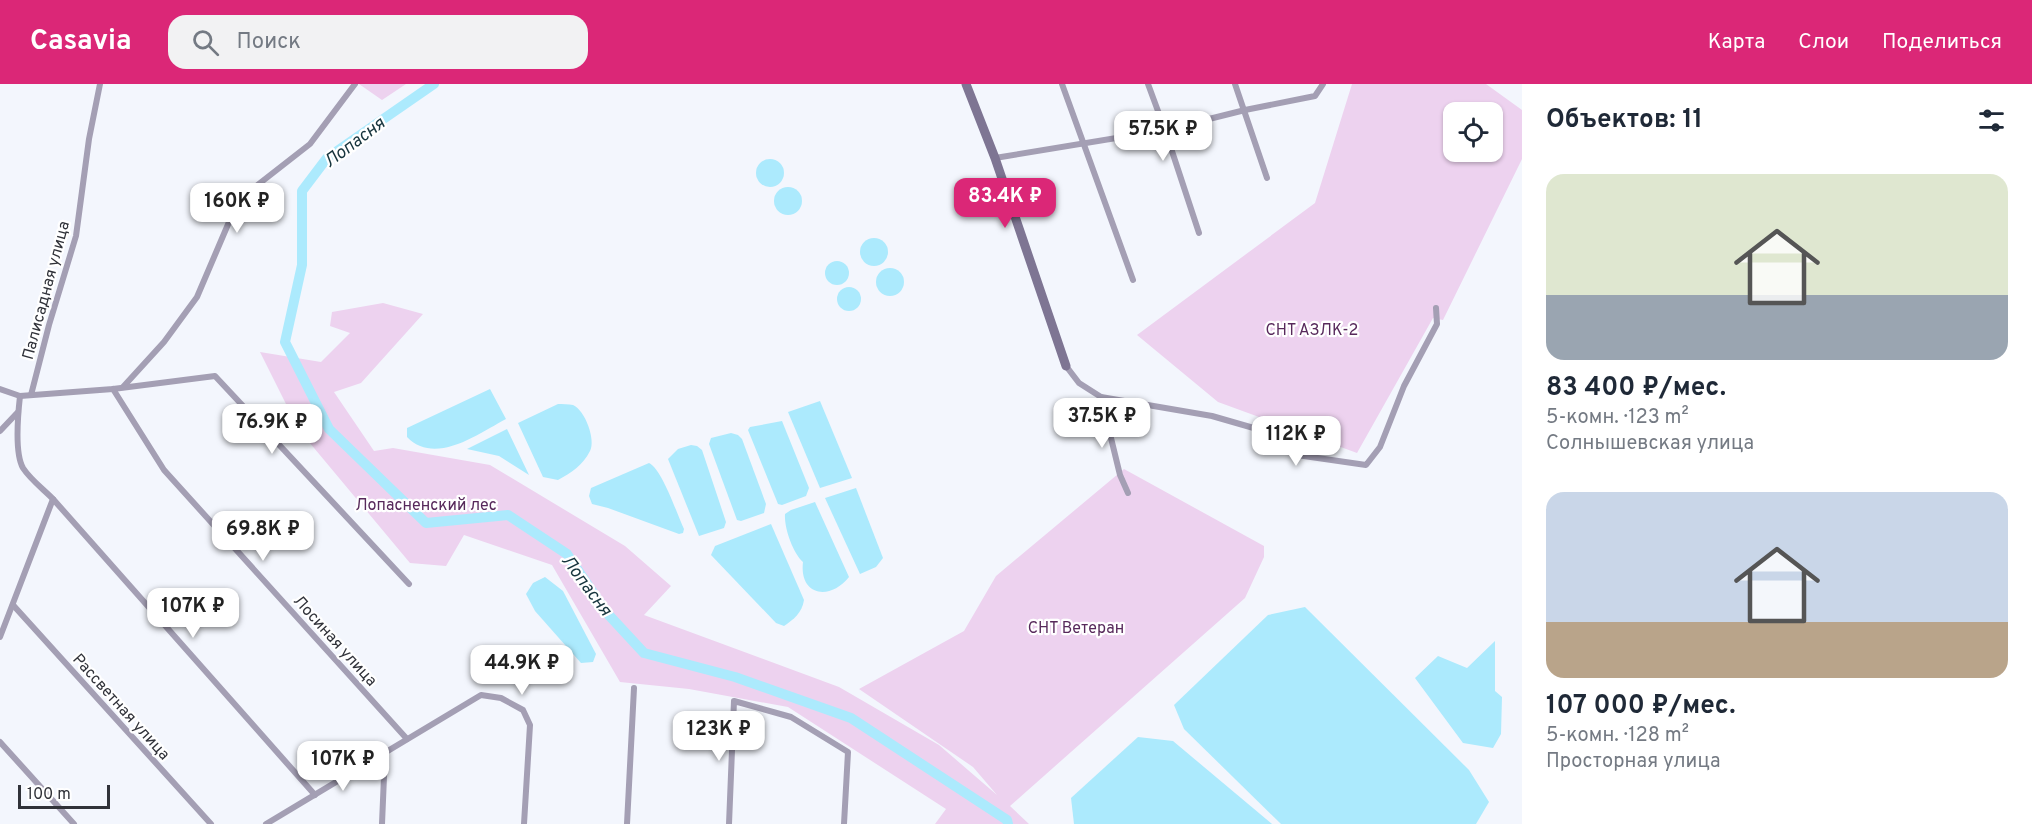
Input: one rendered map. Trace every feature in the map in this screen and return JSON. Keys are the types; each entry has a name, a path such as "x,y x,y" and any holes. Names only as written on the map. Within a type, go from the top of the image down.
{"street":[{"name":"Палисадная улица","path":"31,395 76,236 89,139 100,84"},
{"path":"122,387 164,342 197,297 232,215 255,187 310,144 355,84"},
{"path":"966,84 995,158 1066,366 1079,383 1101,397 1212,416 1264,431 1297,455 1366,465 1380,447 1404,386 1437,324 1436,308"},
{"path":"1062,84 1133,280"},
{"path":"1148,84 1199,232"},
{"path":"1235,84 1268,178"},
{"path":"995,158 1165,130 1245,110 1315,96 1323,84"},
{"path":"0,389 20,396 113,389 215,376 409,584"},
{"name":"Лосиная улица","path":"113,389 164,470 407,739"},
{"path":"20,396 19,459 24,469 315,795"},
{"path":"1101,397 1120,475 1128,493"},
{"path":"0,431 18,412"},
{"path":"0,637 53,499"},
{"name":"Рассветная улица","path":"13,605 211,824"},
{"path":"627,824 634,688"},
{"path":"266,824 481,695 501,698 523,710 530,725 524,824"},
{"path":"729,824 734,701 791,717 849,752 844,824"},
{"path":"0,742 74,824"},
{"path":"381,824 385,753"}],"green space":[{"path":"359,84 406,84 382,100"},
{"name":"СНТ АЗЛК-2","path":"1352,84 1486,84 1522,110 1522,159 1443,320 1433,318 1357,453 1218,402 1137,335 1315,203"},
{"path":"383,303 423,314 361,383 334,392 374,451 393,448 490,465 625,546 671,586 644,615 839,687 939,745 997,795 973,767 859,689 964,631 996,576 1124,469 1264,546 1264,557 1245,598 1010,806 1029,824 935,824 946,809 788,707 689,689 620,682 552,565 464,535 446,566 410,563 299,430 260,352 321,362 350,333 330,326 332,312"}],"water":[{"path":"770,159 780,163 784,173 780,183 770,187 760,183 756,173 760,163"},
{"path":"788,187 798,191 802,201 798,211 788,215 778,211 774,201 778,191"},
{"path":"874,238 884,242 888,252 884,262 874,266 864,262 860,252 864,242"},
{"path":"837,261 846,264 849,273 846,282 837,285 828,282 825,273 828,264"},
{"path":"890,268 900,272 904,282 900,292 890,296 880,292 876,282 880,272"},
{"path":"849,287 858,290 861,299 858,308 849,311 840,308 837,299 840,290"},
{"path":"490,389 506,419 470,439 443,448 430,449 418,445 407,437 407,428"},
{"path":"820,401 852,478 820,488 788,412"},
{"path":"558,404 573,405 582,413 592,440 590,451 584,460 558,480 543,477 518,423"},
{"path":"782,421 809,488 806,496 782,505 778,504 748,430 750,427"},
{"path":"507,429 529,475 499,456 467,449"},
{"path":"731,433 742,439 766,504 764,513 741,521 737,520 709,444 711,438"},
{"path":"691,445 702,450 726,522 724,528 699,536 668,459 678,449"},
{"path":"649,463 664,483 684,529 683,533 679,534 592,504 589,496 591,488"},
{"path":"856,488 883,558 876,567 860,574 825,498"},
{"path":"815,502 849,577 833,590 825,592 811,588 806,582 803,562 793,547 785,520 785,514 791,510"},
{"path":"771,524 804,600 799,612 784,626 776,623 711,555 715,546"},
{"path":"545,577 563,591 596,654 593,662 581,663 535,611 526,594 533,583"},
{"path":"1305,607 1469,770 1489,802 1476,824 1281,824 1184,729 1174,705 1268,615"},
{"path":"1495,641 1495,691 1502,697 1501,734 1493,748 1463,743 1415,678 1438,656 1467,668"},
{"path":"1138,737 1173,741 1272,824 1074,824 1071,798"}],"waterway":[{"name":"Лопасня","path":"434,84 327,158 302,191 302,265 285,342 329,429 426,523 508,515 567,554 606,612 644,653 735,677 851,718 1007,820 1008,824"}],"park label":[{"name":"Лопасненский лес","path":"426,504"},
{"name":"СНТ Ветеран","path":"1076,627"}]}
